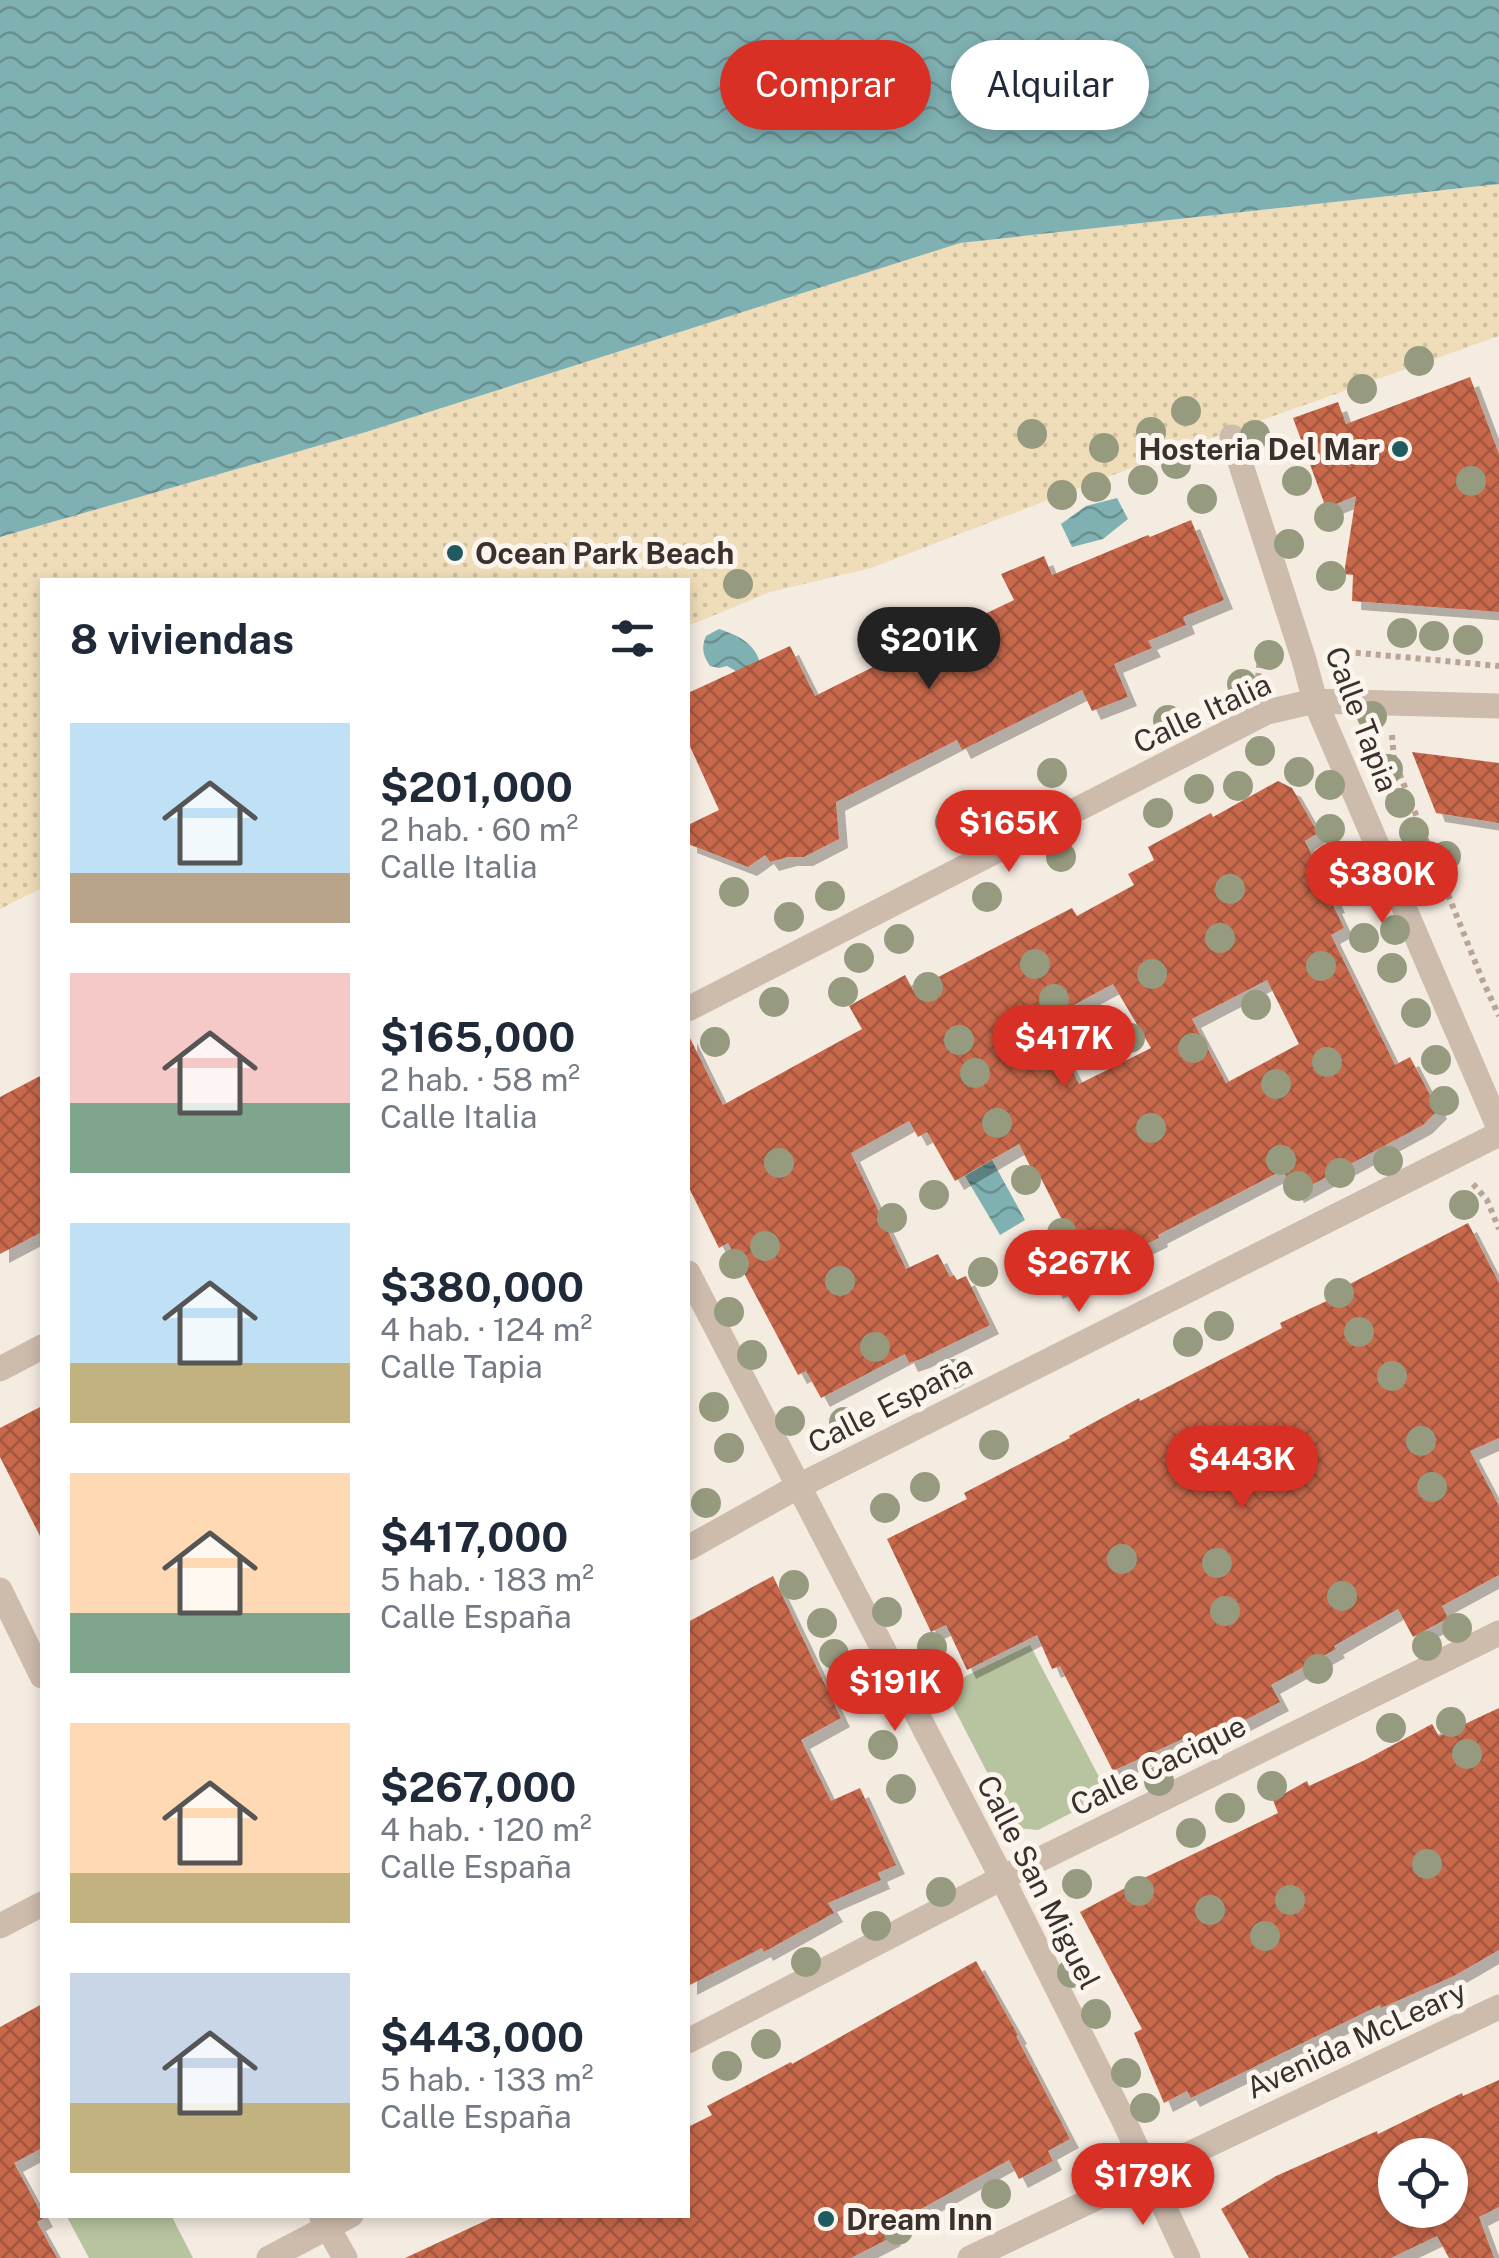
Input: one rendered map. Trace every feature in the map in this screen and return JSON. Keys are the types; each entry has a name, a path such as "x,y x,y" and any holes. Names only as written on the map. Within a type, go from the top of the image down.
{"street":[{"name":"Calle Tapia","path":"1232,436 1315,701 1499,1131"},
{"name":"Calle Italia","path":"690,1008 1266,712 1315,701 1499,706"},
{"name":"Calle España","path":"690,1547 797,1487 1499,1131"},
{"name":"Calle San Miguel","path":"690,1277 1002,1878 1126,2123 1188,2258"},
{"path":"0,1370 40,1348"},
{"path":"0,1590 40,1672"},
{"name":"Calle Cacique","path":"690,2040 1002,1878 1499,1634"},
{"path":"0,1926 40,1905"},
{"name":"Avenida McLeary","path":"970,2258 1499,2007"},
{"path":"269,2258 333,2219 345,2258"}],"path":[{"path":"1258,680 1304,660 1348,652 1499,666"},
{"path":"1392,732 1394,760 1499,1016"}],"green space":[{"path":"1030,1645 1108,1794 1038,1830 1016,1828 943,1687"},
{"path":"68,2218 173,2218 193,2258 89,2258"}],"sand":[{"name":"Ocean Park Beach","path":"1499,184 1499,336 1186,447 871,568 770,592 690,625 690,578 40,578 40,889 0,909 0,537 366,432 960,243"}],"water":[{"path":"0,0 1499,0 1499,184 960,243 366,432 0,537"},
{"path":"1117,498 1128,519 1103,539 1072,547 1061,524 1086,506"},
{"path":"719,629 747,642 761,668 743,675 727,666 710,666 704,640"},
{"path":"992,1160 1025,1220 1000,1235 965,1176"}],"building":[{"path":"1470,377 1499,454 1499,612 1352,601 1353,575 1344,574 1356,496 1326,508 1293,418 1338,402 1346,424"},
{"path":"1191,520 1224,600 1183,617 1186,625 1148,641 1152,648 1114,664 1128,697 1092,711 1082,690 962,750 957,740 836,802 839,839 804,857 770,862 765,855 748,867 690,845 690,824 719,810 690,746 690,692 790,646 815,696 897,655 884,629 924,607 939,636 1014,600 1001,574 1044,556 1052,575"},
{"path":"1412,752 1499,763 1499,823 1436,813"},
{"path":"1278,781 1292,788 1318,833 1305,841 1344,928 1331,935 1395,1065 1410,1057 1438,1110 1423,1125 1295,1194 1283,1170 1054,1290 1033,1251 1068,1232 1019,1144 955,1181 927,1132 918,1137 909,1121 851,1153 906,1269 938,1254 950,1277 954,1275 957,1280 966,1276 990,1325 921,1359 909,1363 905,1354 821,1398 806,1371 798,1375 728,1243 719,1248 690,1190 690,1038 723,1105 862,1029 849,1006 905,975 913,990 1072,908 1077,916 1134,885 1128,874 1154,860 1148,847 1211,813 1213,817","holes":["1267,980 1299,1044 1226,1083 1192,1019","1113,984 1151,1048 1079,1084 1046,1020"]},
{"path":"40,1076 40,1233 0,1254 0,1097"},
{"path":"1468,1223 1499,1283 1499,1438 1470,1451 1499,1506 1499,1575 1442,1606 1448,1618 1413,1637 1398,1609 1271,1685 1280,1702 1195,1746 1189,1736 1113,1771 1060,1666 1052,1669 1037,1635 967,1670 946,1625 931,1632 887,1539 967,1499 964,1493 1139,1398 1140,1401 1282,1328 1280,1323 1350,1290 1348,1285"},
{"path":"40,1407 40,1536 0,1457 0,1428"},
{"path":"773,1576 841,1718 801,1740 831,1801 860,1788 896,1865 878,1873 881,1880 828,1903 834,1913 764,1952 762,1948 690,1985 690,1621"},
{"path":"1499,1708 1499,1950 1454,1976 1381,2008 1380,2005 1191,2098 1187,2091 1164,2103 1134,2033 1142,2029 1080,1912 1278,1813 1273,1800 1307,1781 1309,1786 1432,1724 1439,1736"},
{"path":"976,1961 1070,2139 1048,2151 1053,2161 1019,2179 1009,2160 887,2228 892,2237 851,2258 405,2258 492,2218 690,2218 690,2126 712,2115 707,2106 792,2064"},
{"path":"40,2005 40,2149 14,2163 40,2211 40,2218 44,2218 37,2222 57,2258 0,2258 0,2027"},
{"path":"1499,2080 1499,2207 1479,2217 1494,2258 1449,2258 1437,2236 1391,2258 1249,2258 1221,2209 1276,2176 1377,2131 1378,2134 1462,2093 1463,2096"}],"place":[{"name":"Hosteria Del Mar","path":"1400,449"},
{"name":"Ocean Park Beach","path":"455,553"},
{"name":"Dream Inn","path":"826,2219"}]}
